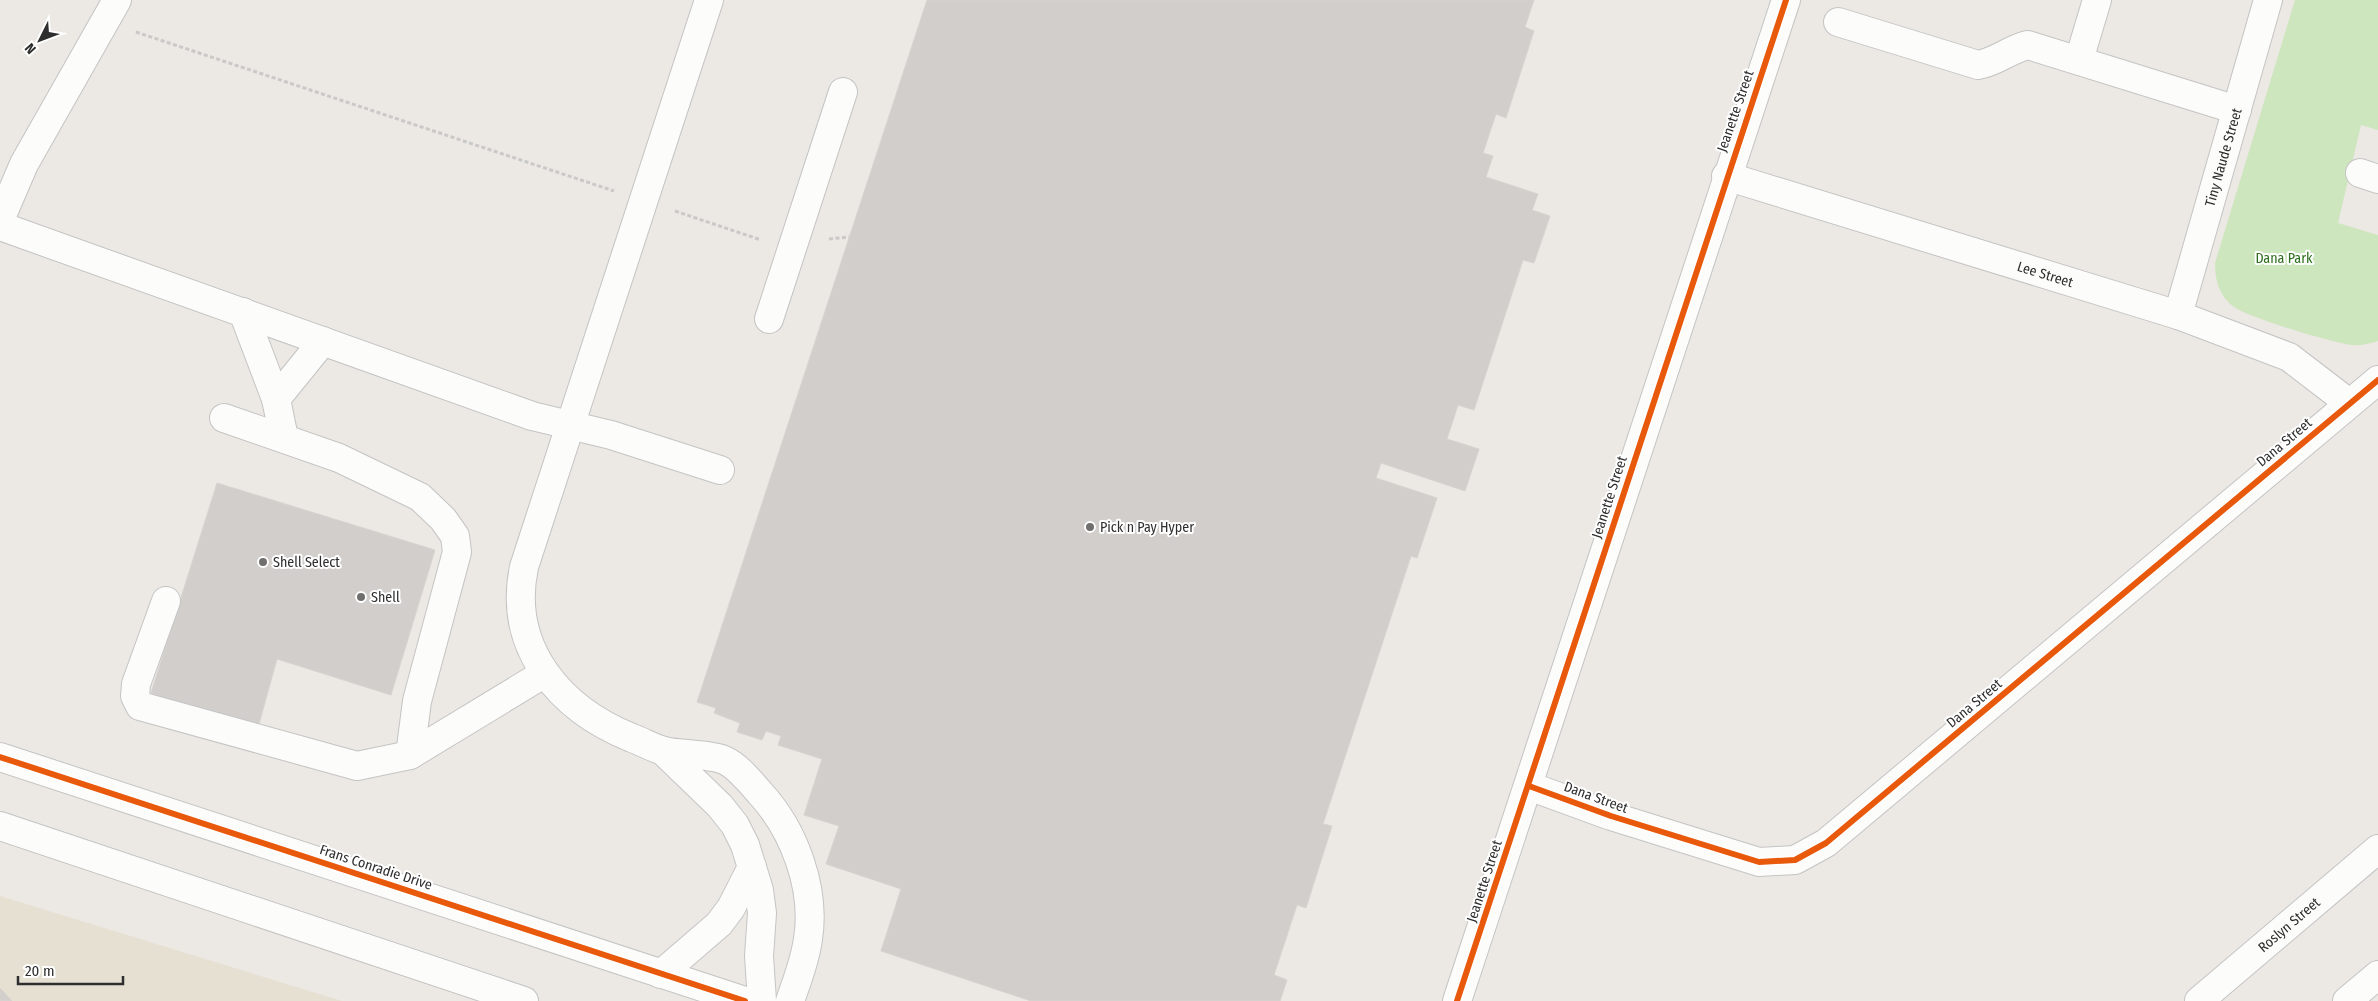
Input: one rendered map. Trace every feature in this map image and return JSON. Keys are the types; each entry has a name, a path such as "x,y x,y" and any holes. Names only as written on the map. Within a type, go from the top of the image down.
{"street":[{"path":"709,0 524,567 520,584 521,618 526,638 545,673 562,694 582,711 600,723 663,751 724,760 747,778 767,800 784,825 797,854 804,877 809,916 808,938 804,958 790,1001"},
{"name":"Jeanette Street","path":"1457,1001 1529,786 1726,176 1786,0"},
{"path":"2079,60 2097,0"},
{"name":"Tiny Naude Street","path":"2178,315 2268,0"},
{"path":"0,220 24,164 111,11"},
{"path":"1838,22 1978,65 1988,63 2016,48 2028,45 2237,110"},
{"path":"769,319 843,92"},
{"name":"Lee Street","path":"1726,176 2178,315 2289,357 2349,403"},
{"path":"0,226 532,416 611,435 720,470"},
{"path":"243,312 276,400 284,438"},
{"path":"276,400 323,341"},
{"name":"Dana Street","path":"1529,786 1611,816 1759,862 1795,860 1826,843 2378,380"},
{"path":"224,418 339,458 420,497 443,519 455,536 457,552 417,701 410,755"},
{"path":"166,600 136,684 135,696 140,706 357,766 410,755 545,673"},
{"path":"663,751 720,806 735,825 746,845 759,890 762,913 759,956 762,1001"},
{"name":"Frans Conradie Drive","path":"0,757 745,1001"},
{"path":"0,826 524,1001"},
{"name":"Roslyn Street","path":"2199,1001 2378,849"},
{"path":"661,974 720,924 731,908 752,867"},
{"path":"2347,1001 2378,975"}],"path":[{"path":"111,11 643,201 777,245 849,237"}],"shaded area":[{"path":"0,896 342,1001 0,1001"}],"green space":[{"name":"Dana Park","path":"2295,0 2378,0 2378,130 2361,125 2338,223 2378,235 2378,341 2368,344 2352,345 2327,340 2272,323 2242,311 2229,303 2221,293 2217,281 2215,263"}],"building":[{"name":"Pick n Pay Hyper","path":"927,0 1534,0 1525,27 1534,31 1506,118 1496,114 1483,153 1493,156 1486,177 1538,194 1532,210 1550,216 1534,263 1523,260 1474,410 1458,405 1447,439 1479,449 1465,491 1381,463 1376,478 1437,498 1417,558 1411,556 1323,824 1332,826 1306,908 1297,905 1274,975 1287,980 1280,1001 1031,1001 881,951 901,889 826,864 839,826 804,815 822,759 778,745 781,736 766,731 762,740 737,732 740,723 714,713 716,708 697,702"},
{"path":"217,483 435,550 391,695 277,659 257,731 151,693"},
{"path":"0,988 12,1001 0,1001"}],"cycle path":[{"path":"1457,1001 1786,0"},
{"path":"1529,786 1611,816 1759,862 1795,860 1826,843 2378,380"},
{"path":"0,757 745,1001"}],"place":[{"name":"Pick n Pay Hyper","path":"1090,527"},
{"name":"Shell Select","path":"263,562"},
{"name":"Shell","path":"361,597"}]}
